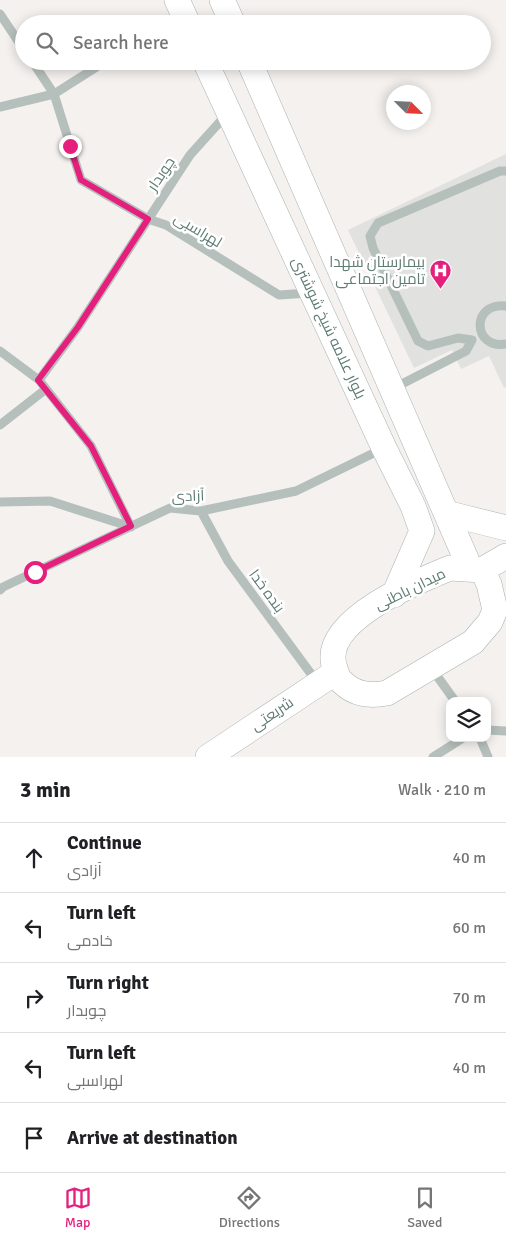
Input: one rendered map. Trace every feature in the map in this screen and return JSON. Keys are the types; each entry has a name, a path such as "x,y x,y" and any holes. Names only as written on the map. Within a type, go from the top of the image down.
{"main road":[{"path":"222,0 228,15"},
{"name":"بلوار علامه شیخ شوشتری","path":"209,70 384,448 413,506 422,531 394,595"},
{"path":"253,70 446,513 487,574 500,611 473,642 387,693 373,695 349,689 338,679 327,677"},
{"path":"290,245 324,232"},
{"path":"446,513 506,528"},
{"path":"487,574 506,556"},
{"name":"میدان باطنی","path":"327,677 333,662 334,649 338,638 366,610 423,579 450,568 487,574"},
{"name":"شریعتی","path":"208,757 327,677"}],"street":[{"path":"0,14 15,36"},
{"name":"لهراسبی","path":"38,70 54,94 81,180 148,219 166,225 279,295 312,292"},
{"path":"0,107 54,94 92,70"},
{"name":"چوبدار","path":"38,380 78,327 190,155 229,112"},
{"path":"483,336 472,340 458,338 428,346 418,341 372,248 370,236 378,223 500,171 506,171"},
{"path":"506,306 496,305 486,310 480,320 480,332 487,341 498,346 506,344"},
{"path":"392,389 466,351 472,340"},
{"path":"0,351 38,380 91,446 131,526"},
{"path":"0,424 46,389"},
{"name":"آزادی","path":"0,590 170,508 201,511 296,491 384,448"},
{"path":"0,502 50,501 131,526"},
{"name":"بنده خدا","path":"201,511 228,561 327,677"},
{"path":"431,667 452,697"},
{"path":"491,730 506,731"},
{"path":"433,757 457,742"},
{"path":"482,742 488,757"}],"shaded area":[{"name":"بیمارستان شهدا تامین اجتماعی","path":"506,154 506,387 504,388 489,356 461,369 452,350 414,368 348,230"}],"place":[{"name":"بیمارستان شهدا تامین اجتماعی","path":"441,290"}],"route":[{"path":"35,572 131,526 91,446 38,380 78,327 148,219 81,180 70,146"}]}
